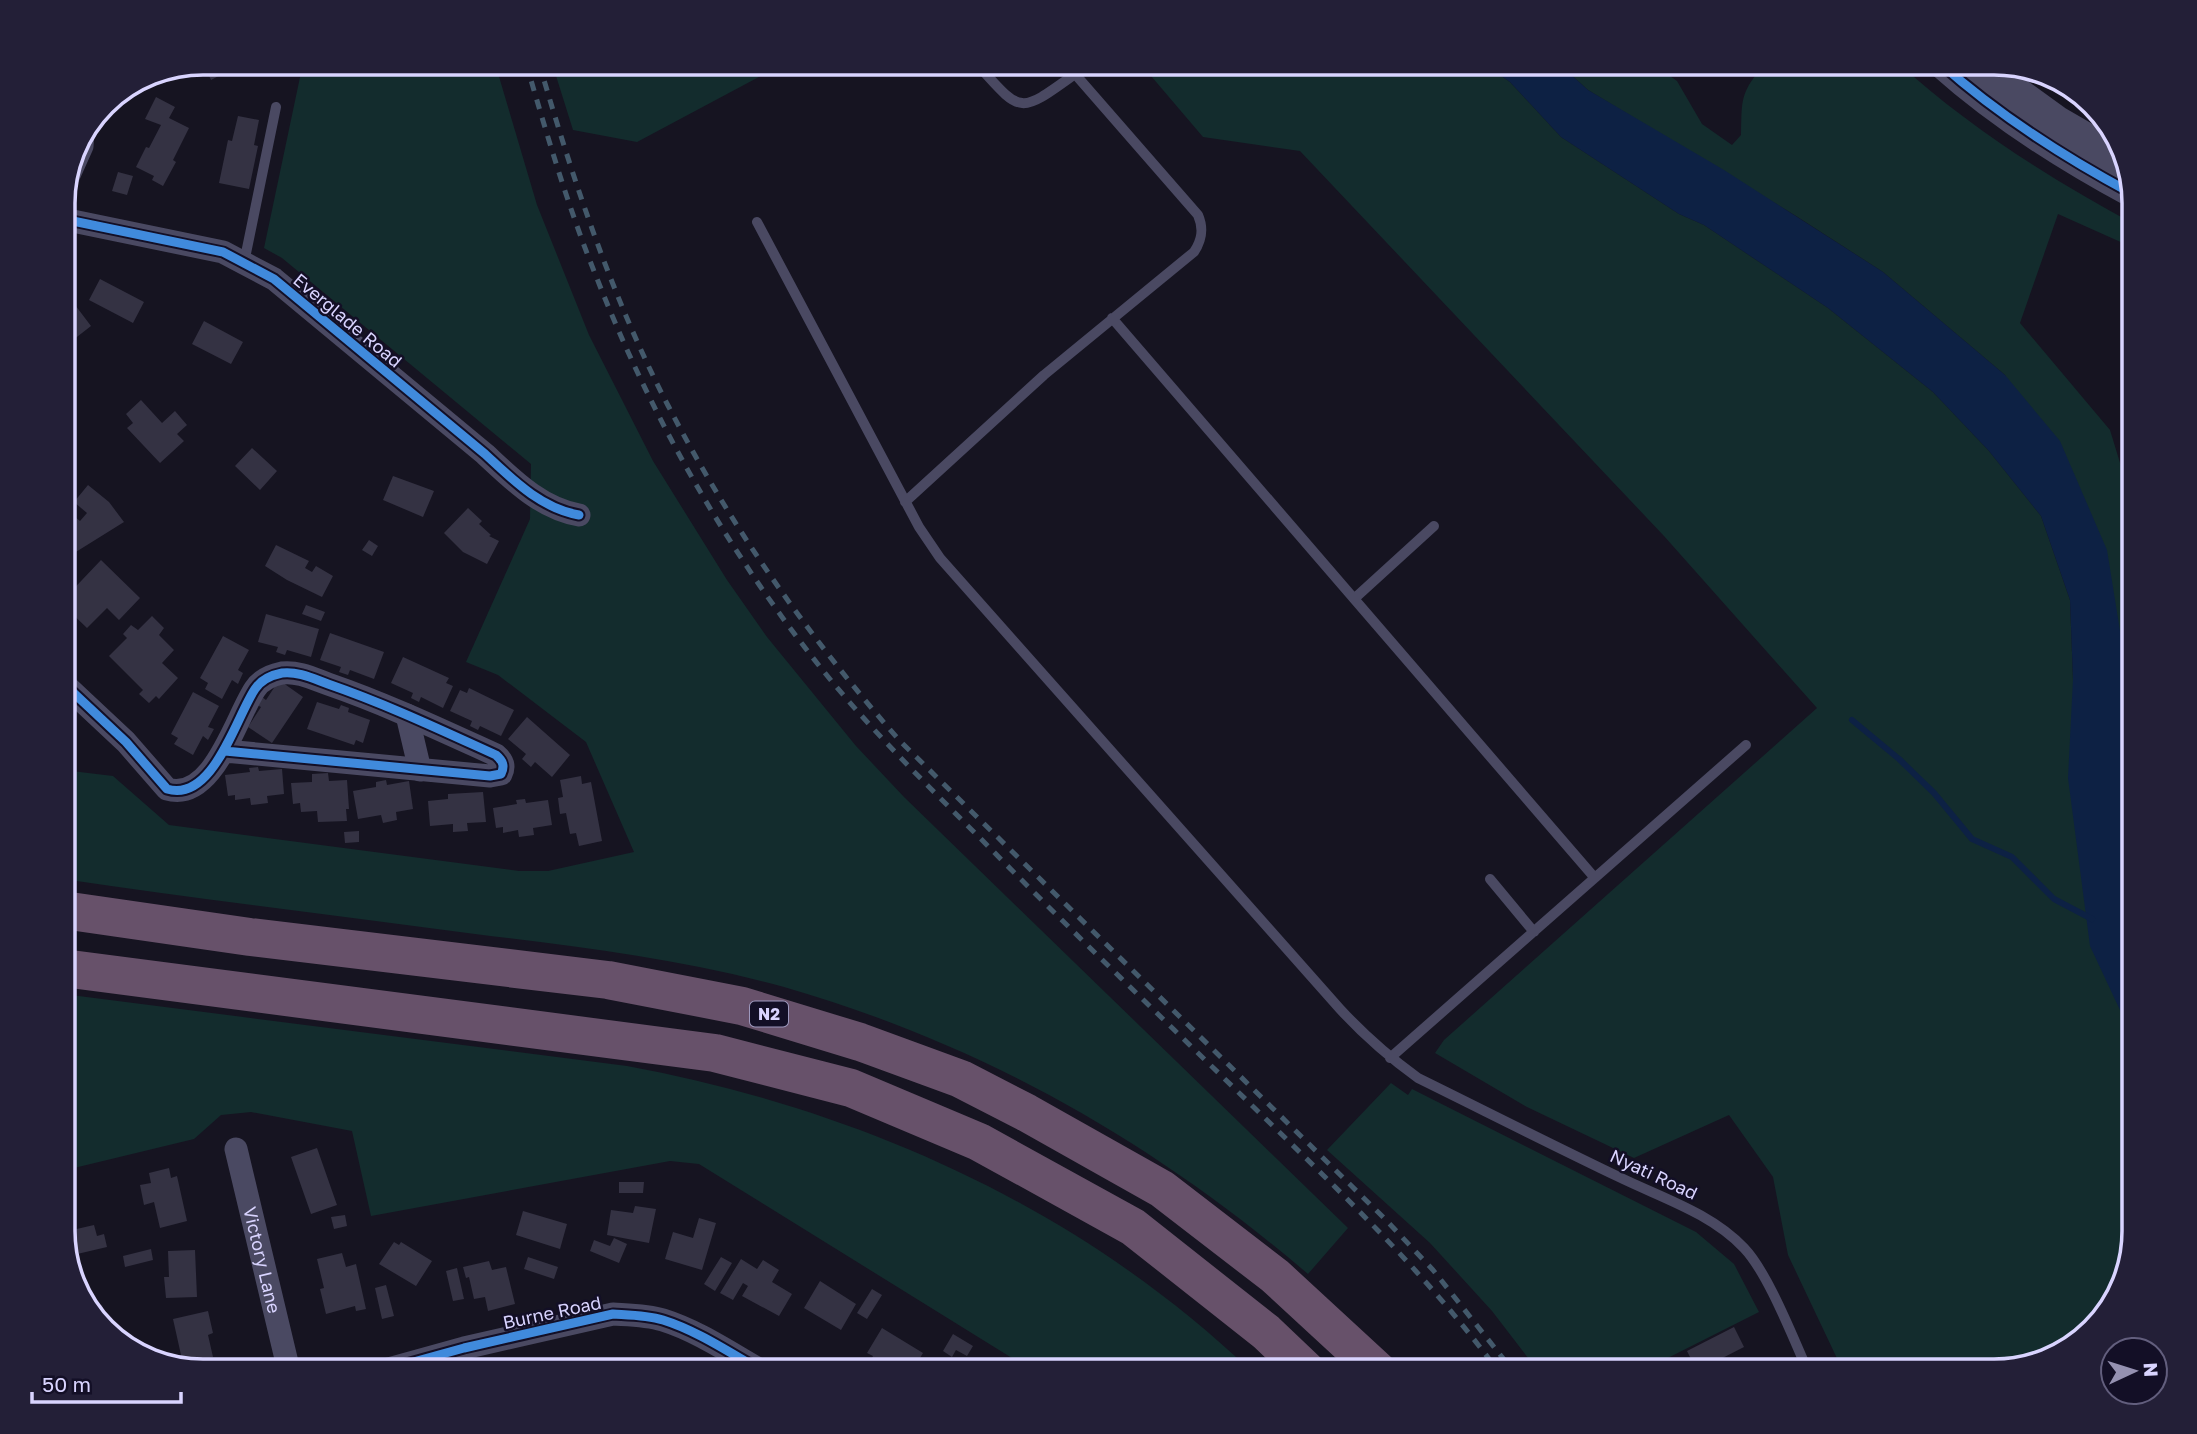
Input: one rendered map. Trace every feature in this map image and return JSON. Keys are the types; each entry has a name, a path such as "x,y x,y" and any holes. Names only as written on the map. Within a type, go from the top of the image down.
{"highway":[{"name":"N2","path":"76,912 250,937 608,980 742,1006 860,1042 961,1079 1162,1189 1275,1276 1365,1359"},
{"path":"76,970 715,1053 851,1088 979,1142 1133,1227 1266,1332 1294,1359"}],"street":[{"path":"1953,75 1966,87 2083,167 2120,186"},
{"path":"1996,75 2058,120 2110,150"},
{"name":"Everglade Road","path":"76,222 223,252 274,279 518,484 541,501 579,515"},
{"path":"76,695 126,742 167,789 176,792 195,786 225,751 255,689 270,677 281,673 295,673 364,696 496,755 504,766 502,774 497,776 225,751"},
{"path":"407,715 420,770"},
{"name":"Victory Lane","path":"236,1149 286,1359"},
{"name":"Burne Road","path":"425,1359 613,1314 662,1319 693,1332 741,1359"}],"lane":[{"path":"987,75 1008,98 1029,104 1074,75"},
{"path":"905,502 1044,375 1194,252 1201,236 1202,225 1198,215 1076,75"},
{"path":"244,263 275,107"},
{"name":"Nyati Road","path":"757,222 905,502 940,558 1340,1009 1365,1036 1418,1078 1587,1162 1686,1207 1723,1230 1746,1249 1766,1282 1802,1359"},
{"path":"1112,318 1594,877"},
{"path":"1355,598 1434,526"},
{"path":"1390,1058 1746,745"},
{"path":"1490,879 1534,932"}],"green space":[{"path":"300,75 499,75 537,205 589,335 653,461 727,580 767,637 856,746 904,797 1348,1228 1308,1274 1188,1181 1062,1102 927,1037 857,1010 746,977 631,955 76,881 76,772 113,776 169,825 519,871 548,871 634,852 586,742 498,675 466,662 530,519 531,464 282,258 264,248"},
{"path":"556,75 763,75 637,142 573,130"},
{"path":"1150,75 1500,75 1510,82 1561,137 1679,214 1704,225 1828,308 1933,392 1989,451 2041,516 2070,600 2073,679 2122,969 2121,1247 2109,1287 2095,1309 2072,1332 2043,1349 2010,1358 1837,1359 1788,1255 1773,1177 1729,1115 1634,1158 1527,1107 1435,1053 1444,1040 1817,708 1664,536 1300,151 1203,137"},
{"path":"1571,75 1669,75 1677,81 1702,124 1732,145 1741,135 1744,96 1756,75 1912,75 2011,151 2122,217 2122,243 2058,214 2020,323 2110,430 2122,469 2122,655 2005,375 1883,272 1588,90"},
{"path":"76,996 627,1066 713,1085 798,1109 881,1138 962,1173 1039,1214 1114,1260 1184,1313 1237,1359 1014,1359 699,1164 670,1161 371,1216 352,1131 251,1112 221,1115 194,1139 76,1168"},
{"path":"1391,1083 1408,1095 1412,1089 1696,1232 1734,1264 1759,1312 1666,1359 1529,1359 1492,1311 1430,1243 1327,1150"}],"water":[{"path":"1500,75 1571,75 1588,90 1724,170 1883,272 2005,375 2060,441 2107,550 2122,643 2122,1014 2090,946 2068,778 2073,679 2070,600 2041,516 1989,451 1933,392 1828,308 1704,225 1679,214 1561,137 1510,82"}],"building":[{"path":"156,97 175,107 169,118 189,128 163,186 152,180 154,176 136,167 161,125 145,119"},
{"path":"238,116 259,120 254,145 258,146 249,189 219,183 228,140 232,141"},
{"path":"118,172 133,176 127,195 112,191"},
{"path":"100,279 144,302 133,323 89,300"},
{"path":"76,306 91,326 76,338"},
{"path":"204,321 243,342 231,364 192,344"},
{"path":"141,400 162,423 175,411 187,425 177,434 184,441 160,463 127,428 133,423 126,414"},
{"path":"252,448 277,471 260,490 235,466"},
{"path":"393,476 434,491 423,517 383,500"},
{"path":"88,485 109,502 124,522 76,552 76,518 80,521 87,513 76,504 76,500"},
{"path":"468,508 482,521 479,524 491,535 489,536 499,541 487,564 463,552 444,533"},
{"path":"369,540 378,546 372,556 362,550"},
{"path":"276,545 309,561 305,568 312,572 316,566 333,576 322,597 265,566"},
{"path":"101,560 140,598 119,620 107,608 87,628 76,617 76,586"},
{"path":"306,605 325,612 321,621 302,614"},
{"path":"266,614 319,629 311,657 287,650 285,655 276,652 278,647 258,642"},
{"path":"152,616 164,628 159,635 174,650 162,663 178,678 159,699 156,696 149,703 139,694 143,690 109,656 127,638 123,634 131,625 138,630"},
{"path":"330,633 384,652 374,679 350,670 348,675 339,672 341,667 320,660"},
{"path":"223,636 249,650 238,670 243,673 238,684 232,680 222,699 205,689 208,683 200,678"},
{"path":"403,657 449,678 446,683 453,686 443,708 421,697 419,702 411,698 413,693 391,683"},
{"path":"279,680 303,697 272,743 248,727 261,707 257,705 262,697 266,700"},
{"path":"469,688 514,710 501,736 480,726 478,730 470,726 472,721 450,711 460,690 467,693"},
{"path":"193,692 219,706 208,727 214,729 208,740 203,736 193,755 174,744 178,738 171,734"},
{"path":"317,702 339,709 341,705 349,708 348,712 370,720 363,743 356,740 354,745 307,729"},
{"path":"527,717 570,755 552,777 535,762 531,767 522,759 526,754 508,739"},
{"path":"258,767 259,771 282,769 284,794 267,796 268,803 251,805 250,798 235,800 235,795 228,796 225,775 250,772 249,768"},
{"path":"328,773 329,781 347,780 347,821 318,822 317,811 301,812 300,803 293,804 291,783 312,782 312,774"},
{"path":"581,776 582,784 591,782 602,841 579,846 576,833 570,834 566,813 560,814 558,798 563,797 560,780"},
{"path":"386,780 387,785 409,781 413,809 396,812 397,820 383,823 381,815 358,819 353,791 376,787 376,782"},
{"path":"483,792 486,822 467,823 468,831 453,832 453,824 430,826 428,801 448,799 448,794"},
{"path":"525,799 526,803 548,800 552,825 533,828 534,835 519,837 518,830 503,833 503,827 496,828 493,808 517,804 516,800"},
{"path":"359,831 359,842 345,843 344,832"},
{"path":"317,1148 337,1205 311,1214 291,1157"},
{"path":"169,1168 171,1178 177,1176 187,1221 160,1228 154,1202 144,1205 140,1185 151,1183 149,1173"},
{"path":"619,1182 644,1182 643,1193 619,1193"},
{"path":"635,1206 656,1209 649,1243 607,1235 611,1210 633,1213"},
{"path":"523,1211 567,1224 560,1249 516,1235"},
{"path":"345,1215 347,1226 334,1229 331,1217"},
{"path":"699,1218 716,1223 702,1270 665,1259 673,1232 693,1238"},
{"path":"94,1225 97,1236 104,1234 107,1247 78,1254 76,1229"},
{"path":"614,1238 627,1244 619,1263 590,1251 594,1240 610,1246"},
{"path":"394,1242 399,1245 401,1242 432,1261 416,1286 379,1264"},
{"path":"151,1249 153,1260 125,1267 123,1256"},
{"path":"195,1250 197,1297 166,1298 164,1277 169,1277 168,1251"},
{"path":"342,1253 346,1267 356,1264 366,1309 356,1311 355,1306 326,1314 320,1289 324,1288 317,1259"},
{"path":"528,1257 558,1267 554,1279 524,1269"},
{"path":"721,1257 732,1263 715,1291 704,1284"},
{"path":"741,1259 757,1269 763,1260 779,1270 772,1282 792,1294 779,1316 742,1296 748,1286 743,1283 733,1300 720,1293"},
{"path":"489,1261 492,1270 506,1267 515,1304 488,1311 485,1297 474,1299 469,1277 466,1278 463,1267"},
{"path":"457,1268 464,1299 453,1301 446,1271"},
{"path":"820,1281 856,1304 841,1330 804,1308"},
{"path":"386,1285 394,1316 382,1319 375,1288"},
{"path":"872,1289 882,1295 867,1319 857,1313"},
{"path":"208,1311 213,1333 208,1335 213,1357 181,1357 173,1319"},
{"path":"1734,1327 1744,1347 1720,1359 1691,1359 1687,1351"},
{"path":"882,1328 923,1353 919,1359 872,1359 873,1356 867,1353"},
{"path":"953,1334 973,1346 967,1356 956,1350 952,1357 943,1351"}],"waterway":[{"path":"1852,720 1899,759 1934,793 1972,839 2012,857 2054,899 2092,919"}],"railway":[{"path":"530,75 576,224 618,330 643,384 699,489 730,540 797,638 834,684 926,783 1391,1244 1489,1359"},
{"path":"543,75 597,242 652,373 722,502 806,625 900,741 1384,1218 1433,1270 1503,1359"}],"cycle path":[{"path":"1954,75 2032,134 2120,187"},
{"path":"76,222 223,252 274,279 527,491 552,506 579,515"},
{"path":"76,695 126,742 167,789 183,790 197,783 210,771 255,689 267,678 282,673 312,678 413,718 496,755 503,768 501,774 490,776 225,751"},
{"path":"424,1359 613,1314 663,1320 689,1330 741,1359"}]}
